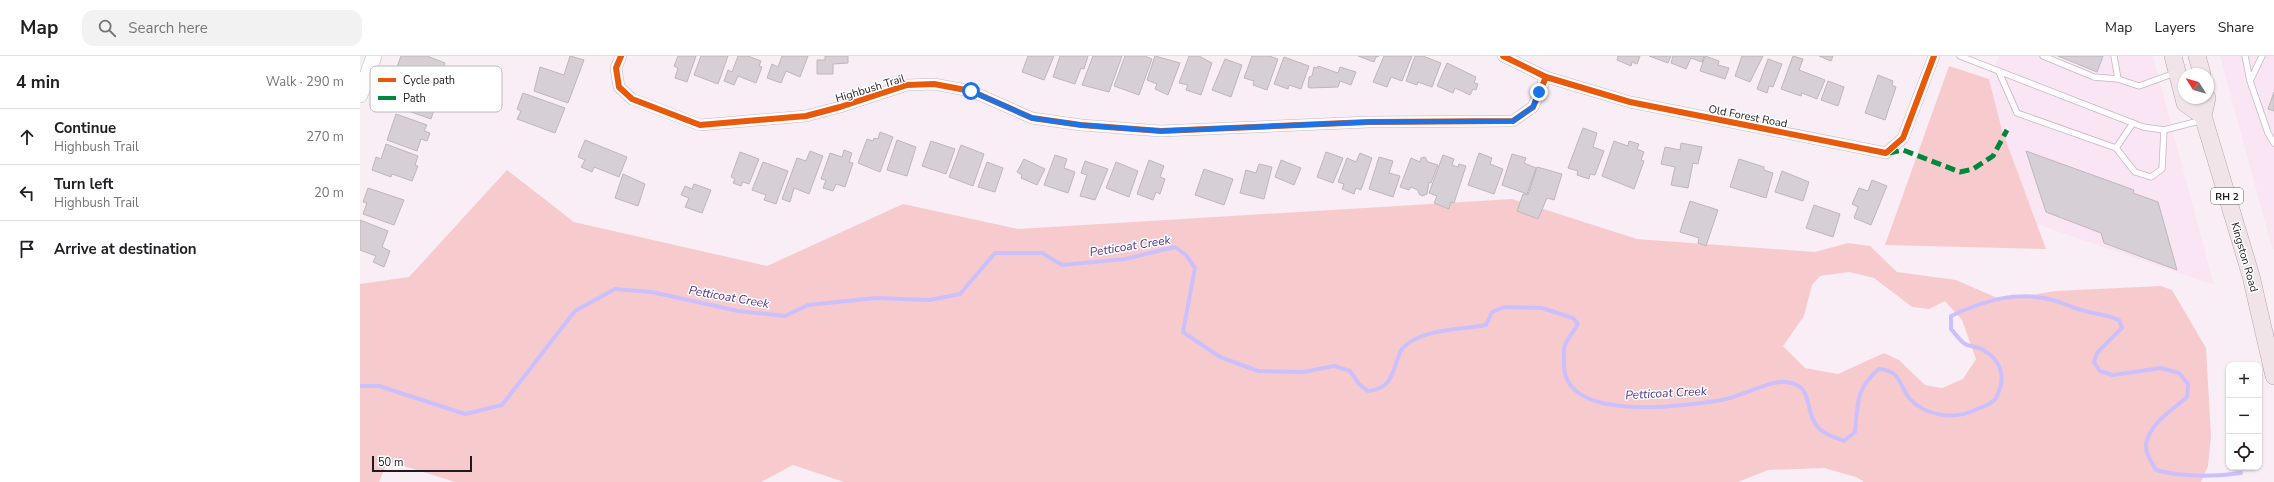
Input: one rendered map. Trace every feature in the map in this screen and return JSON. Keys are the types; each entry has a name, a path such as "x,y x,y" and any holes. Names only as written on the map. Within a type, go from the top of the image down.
{"main road":[{"path":"2173,56 2185,103 2204,118"},
{"path":"2197,56 2200,68"},
{"name":"Kingston Road","path":"2206,104 2204,118 2251,276 2274,376"}],"street":[{"path":"370,66 374,56"},
{"name":"Highbush Trail","path":"620,56 616,68 619,87 632,100 700,125 806,116 840,108 907,85 934,84 971,91 1032,118 1081,125 1153,130 1369,122 1513,121 1533,107 1546,77"},
{"name":"Old Forest Road","path":"1503,56 1546,77 1630,102 1886,154 1903,138 1934,56"},
{"path":"360,95 370,67"}],"lane":[{"path":"1960,56 2143,127 2164,130 2204,118"},
{"path":"2043,56 2094,77 2118,79 2139,86 2177,73"},
{"path":"2114,56 2118,79"},
{"path":"2245,56 2250,81 2268,133 2274,143"},
{"path":"2250,81 2262,56"},
{"path":"2000,72 2017,113 2116,148 2135,172 2151,177 2162,169 2164,130"},
{"path":"2116,148 2133,123"},
{"path":"2268,133 2274,134"}],"shaded area":[{"path":"1999,56 2153,56 2214,285 2036,224 2002,130 1989,79"},
{"path":"2220,56 2274,56 2274,249 2272,248"},
{"path":"1949,66 1989,79 2002,130 2046,249 1885,245"},
{"path":"507,170 574,222 767,266 903,204 1018,229 1512,199 1637,239 1815,252 1848,243 1870,246 1897,272 1956,280 2002,300 2055,291 2161,286 2172,290 2206,348 2211,436 2208,466 2201,482 1864,482 1856,477 1824,468 1768,470 1738,482 844,482 793,465 761,482 455,482 388,461 379,482 360,482 360,284 409,277","holes":["1849,272 1874,278 1912,307 1929,309 1945,301 1962,320 1976,359 1963,379 1942,388 1925,385 1899,360 1884,353 1838,374 1805,368 1783,346 1804,316 1812,285 1820,276"]}],"building":[{"path":"401,56 427,56 445,63 444,66 397,66"},
{"path":"570,56 584,60 568,103 534,91 540,67 564,75"},
{"path":"678,56 696,56 687,82 675,78 678,68 674,66"},
{"path":"701,56 728,56 718,84 694,75"},
{"path":"738,56 748,56 761,61 759,66 762,67 756,83 738,76 734,85 724,81 728,70 732,72"},
{"path":"782,56 808,56 800,77 786,71 781,83 767,78 772,64 778,67"},
{"path":"825,56 848,56 848,63 833,64 833,74 817,74 817,60 825,60"},
{"path":"1028,56 1054,56 1044,80 1022,72"},
{"path":"1060,56 1088,56 1084,69 1081,68 1075,84 1053,77"},
{"path":"1093,56 1122,56 1109,92 1082,85"},
{"path":"1125,56 1145,56 1152,59 1139,95 1114,86"},
{"path":"1155,56 1180,63 1168,95 1155,89 1157,84 1147,80"},
{"path":"1189,56 1199,56 1212,63 1201,95 1186,90 1188,85 1179,83"},
{"path":"1252,56 1269,56 1278,59 1267,90 1253,85 1254,81 1244,78"},
{"path":"1358,56 1379,56 1376,57 1374,62"},
{"path":"1384,56 1412,56 1402,81 1391,77 1387,87 1373,82"},
{"path":"1415,56 1423,56 1441,63 1432,87 1418,82 1417,85 1406,81"},
{"path":"1618,56 1640,56 1637,64 1632,62 1631,66 1617,60"},
{"path":"1649,56 1671,56 1668,63"},
{"path":"1673,56 1704,56 1702,62 1691,58 1686,69 1671,63"},
{"path":"1705,56 1719,61 1718,65 1729,68 1725,79 1700,71"},
{"path":"1742,56 1763,56 1750,82 1735,76"},
{"path":"1793,56 1803,59 1799,70 1825,80 1817,99 1802,93 1801,96 1781,89"},
{"path":"1819,56 1833,56 1831,61"},
{"path":"2058,56 2103,56 2097,72"},
{"path":"1284,57 1309,66 1301,89 1289,85 1288,89 1274,84"},
{"path":"1225,59 1242,65 1231,97 1212,90"},
{"path":"1768,59 1782,64 1773,87 1769,86 1767,93 1757,89"},
{"path":"1447,63 1476,77 1474,83 1478,84 1476,90 1473,89 1470,95 1455,88 1453,93 1437,86"},
{"path":"1318,66 1338,73 1340,67 1356,72 1351,85 1340,81 1338,87 1310,88 1308,87 1309,77 1312,76 1314,67 1317,68"},
{"path":"1878,75 1893,81 1892,85 1896,87 1885,120 1865,113"},
{"path":"1828,81 1844,87 1838,106 1821,100"},
{"path":"2274,92 2274,111 2268,109"},
{"path":"523,93 565,108 555,133 517,119 521,111 517,109"},
{"path":"411,112 433,112 431,119"},
{"path":"396,114 427,125 424,131 430,133 427,141 421,139 417,151 387,140"},
{"path":"1583,128 1597,133 1593,147 1604,151 1595,175 1590,174 1589,179 1577,175 1578,171 1568,168"},
{"path":"880,132 893,137 880,172 858,163 867,139 873,141 874,138 878,139"},
{"path":"585,140 627,157 619,177 594,167 592,172 581,167 585,160 578,157"},
{"path":"897,140 916,147 907,176 887,170"},
{"path":"931,141 955,149 946,174 922,166"},
{"path":"1614,141 1628,146 1629,141 1639,144 1637,149 1644,152 1641,160 1644,161 1634,189 1602,176"},
{"path":"1681,143 1702,147 1698,164 1693,163 1688,188 1671,185 1675,167 1661,164 1665,147 1680,150"},
{"path":"386,144 418,156 415,165 418,166 412,181 392,174 391,177 372,170 376,157 381,159"},
{"path":"961,145 984,154 973,186 949,177"},
{"path":"844,150 852,153 849,162 853,163 845,187 836,184 833,191 823,188 826,180 821,179 830,153 842,157"},
{"path":"810,151 823,156 809,194 794,188 790,202 782,199 797,158 806,161"},
{"path":"2026,151 2134,190 2133,193 2158,202 2177,270 2104,243 2101,233 2046,212"},
{"path":"740,152 759,159 749,184 743,182 741,186 733,183 735,179 731,177"},
{"path":"1326,152 1343,158 1333,183 1317,177"},
{"path":"1360,153 1372,158 1361,190 1356,188 1354,194 1342,189 1344,184 1338,182 1347,158 1356,162"},
{"path":"1479,153 1492,158 1490,164 1503,169 1494,194 1468,185"},
{"path":"1512,154 1526,158 1524,163 1536,168 1527,194 1502,185"},
{"path":"1055,155 1067,159 1064,168 1075,172 1068,193 1044,185"},
{"path":"1443,155 1454,159 1452,165 1458,167 1459,164 1466,166 1454,203 1451,202 1449,209 1434,203 1437,196 1429,193"},
{"path":"1379,157 1393,161 1389,173 1400,176 1393,197 1369,189"},
{"path":"1425,157 1428,162 1438,165 1431,183 1429,182 1427,194 1422,196 1419,194 1418,190 1411,187 1409,190 1400,187 1411,158 1420,162 1421,158"},
{"path":"1024,159 1045,169 1037,185 1021,178 1022,175 1017,172"},
{"path":"1739,159 1764,167 1764,170 1773,173 1766,198 1730,187"},
{"path":"1149,160 1164,166 1160,177 1165,179 1160,194 1156,192 1153,200 1137,194"},
{"path":"1281,160 1301,168 1294,185 1275,177"},
{"path":"1085,161 1108,169 1095,200 1080,196 1087,175 1081,173"},
{"path":"763,162 788,171 776,204 764,200 766,195 752,190"},
{"path":"987,162 1003,168 995,192 978,187"},
{"path":"1116,162 1138,171 1129,197 1106,188"},
{"path":"1259,164 1272,167 1264,199 1240,193 1246,170 1256,173"},
{"path":"1537,167 1562,174 1554,200 1547,198 1538,219 1517,211 1523,194 1528,195"},
{"path":"1204,169 1233,179 1224,205 1195,195"},
{"path":"1782,171 1809,182 1803,201 1775,192"},
{"path":"623,174 645,184 638,206 615,198"},
{"path":"1872,180 1887,186 1871,225 1854,218 1858,207 1852,204 1859,188 1868,191"},
{"path":"694,184 711,190 702,213 685,207 689,198 681,195 685,186 692,189"},
{"path":"368,188 404,200 394,225 363,214 367,203 363,202"},
{"path":"1690,201 1718,210 1706,246 1698,243 1699,238 1680,232"},
{"path":"1814,205 1840,214 1833,237 1806,228"},
{"path":"360,220 388,231 382,247 390,251 384,267 373,262 376,256 360,250"}],"waterway":[{"name":"Petticoat Creek","path":"360,386 379,386 465,414 502,405 575,311 615,289 652,292 738,311 785,316 808,305 876,298 930,300 960,294 995,253 1042,253 1062,265 1125,259 1175,247 1186,255 1195,268 1183,332 1220,357 1258,371 1303,372 1334,366 1350,371 1359,384 1368,391 1376,390 1386,384 1389,380 1401,350 1410,342 1419,337 1441,331 1486,325 1492,312 1504,307 1542,308 1573,318 1578,324 1565,345 1564,363 1569,382 1583,395 1603,403 1628,407 1655,407 1705,403 1722,400 1763,386 1786,382 1795,384 1805,392 1810,412 1816,425 1822,431 1844,441 1855,432 1859,398 1862,390 1871,376 1879,369 1886,370 1896,376 1910,399 1917,405 1932,413 1941,415 1958,415 1986,406 1992,402 1996,398 2001,384 2002,377 1999,365 1990,354 1961,341 1951,329 1951,316 1975,306 2000,299 2026,296 2039,297 2056,301 2081,310 2110,316 2119,320 2122,328 2097,353 2094,362 2100,371 2113,375 2161,368 2179,373 2188,384 2187,397 2162,418 2148,436 2146,447 2149,458 2156,470 2198,476 2241,473"}],"marked path":[{"path":"1889,153 1903,150 1960,172 1973,169 1993,156 2007,130"}],"cycle path":[{"path":"621,56 616,68 619,87 632,99 700,125 806,116 840,107 907,85 934,84 971,91 1032,118 1081,125 1161,131 1369,122 1513,121 1533,107 1546,77"},
{"path":"1503,56 1546,77 1630,102 1886,153 1903,138 1934,56"}],"route":[{"path":"971,91 1032,118 1081,125 1161,131 1369,122 1513,121 1533,107 1539,92"}]}
